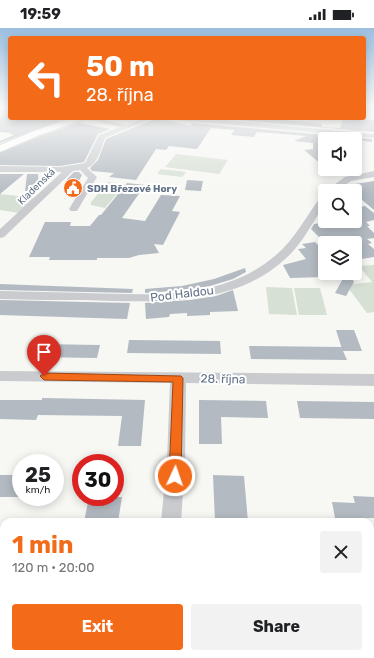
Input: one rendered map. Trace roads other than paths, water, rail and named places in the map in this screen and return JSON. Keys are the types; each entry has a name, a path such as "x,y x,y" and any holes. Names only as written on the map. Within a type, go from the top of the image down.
{"main road":[{"path":"0,149 29,136"}],"street":[{"path":"0,169 81,168 87,165 95,155 103,136"},
{"path":"74,209 93,177 81,168"},
{"name":"Kladenská","path":"0,235 70,169"},
{"path":"340,184 348,179 374,174"},
{"name":"Pod Haldou","path":"0,295 147,298 190,295 220,289 256,275 281,258 318,207"},
{"name":"28. října","path":"0,376 374,380"},
{"path":"171,518 176,460 178,378"}],"place":[{"name":"SDH Březové Hory","path":"73,188"}]}
